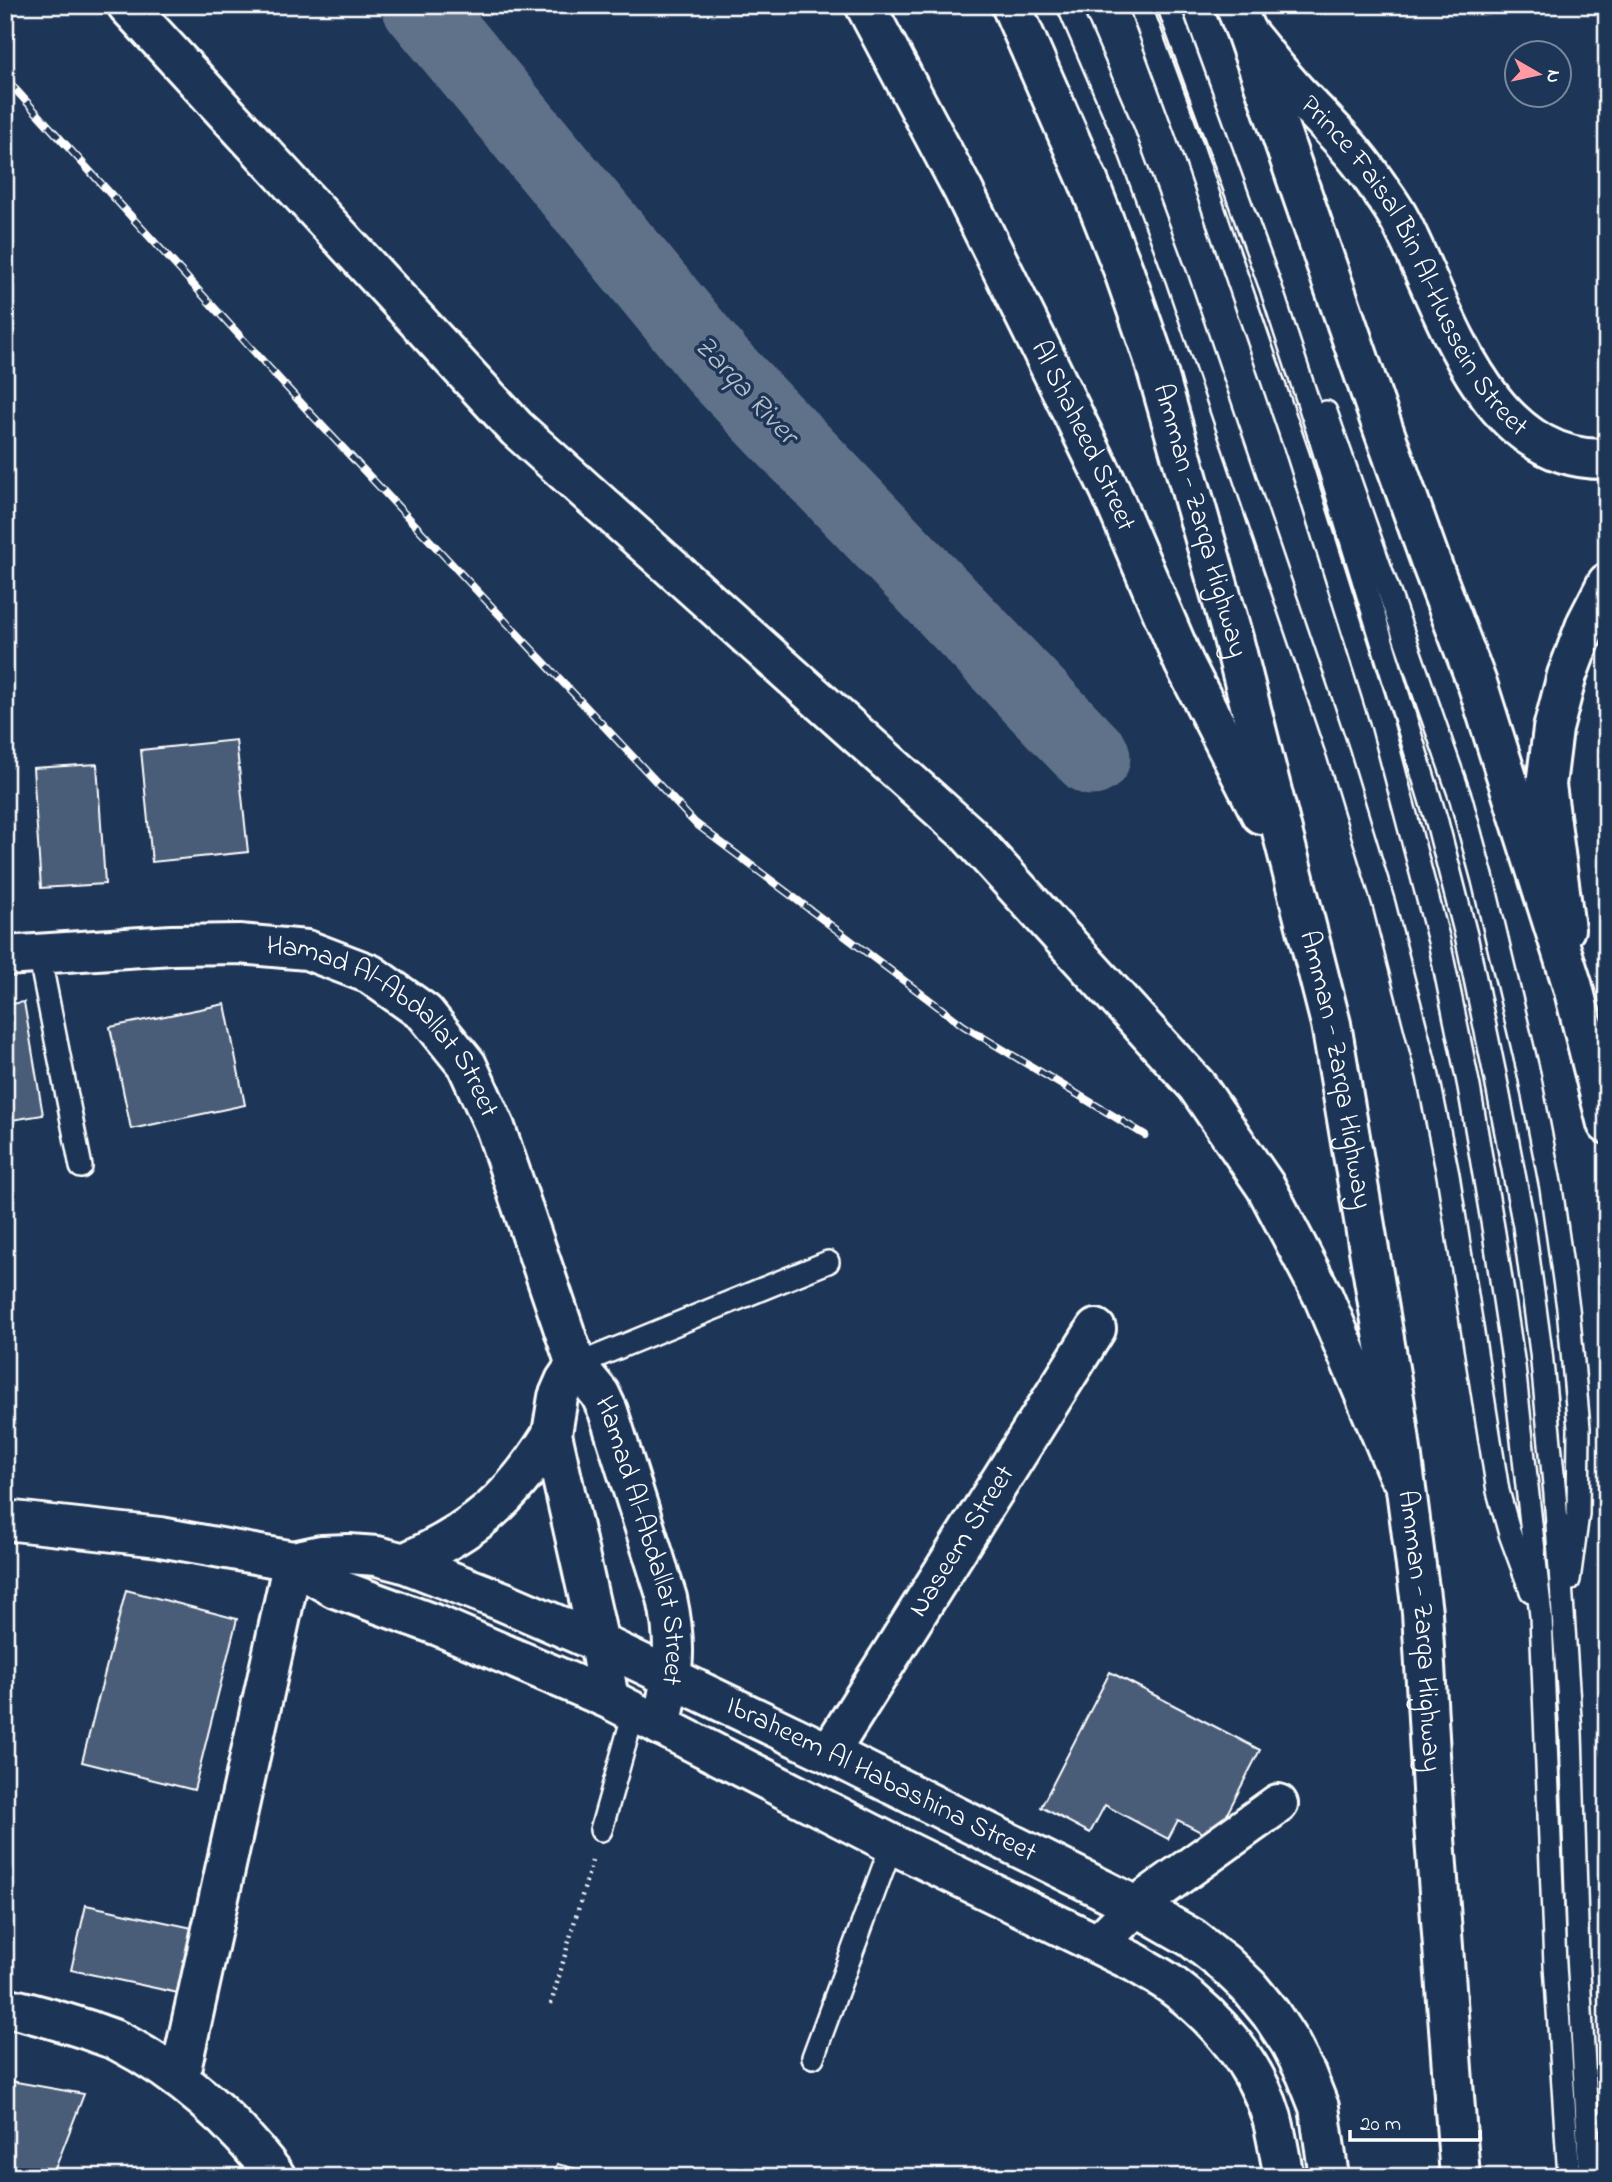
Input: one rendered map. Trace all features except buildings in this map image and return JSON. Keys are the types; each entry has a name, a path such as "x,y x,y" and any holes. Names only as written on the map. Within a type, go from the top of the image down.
{"main road":[{"path":"127,5 517,429 968,834 1197,1086 1266,1187 1317,1284 1408,1496"},
{"name":"Al Shaheed Street","path":"864,5 897,62 969,201 1110,490 1184,663 1291,872"},
{"name":"Amman - Zarqa Highway","path":"1011,5 1089,183 1153,356 1233,638 1331,1024 1378,1297 1408,1496 1422,1612 1434,1825 1460,2177"},
{"path":"1240,19 1403,484 1478,685 1573,987 1607,1124"},
{"name":"Prince Faisal Bin Al-Hussein Street","path":"1240,19 1296,92 1336,132 1401,220 1431,292 1469,367 1503,412 1524,432 1549,447 1575,456 1607,459"},
{"path":"1573,987 1546,785 1553,729 1566,675 1587,622 1607,583"},
{"name":"Hamad Al-Abdallat Street","path":"22,955 172,945 239,944 307,950 370,974 425,1013 467,1065 495,1126 576,1365 600,1394 608,1411 667,1598 675,1650 673,1678 635,1712 599,1643 552,1434 558,1398 576,1365"},
{"name":"Naseem Street","path":"829,1753 1096,1329"},
{"path":"404,1563 440,1546 474,1525 504,1498 531,1468 552,1434"},
{"name":"Ibraheem Al Habashina Street","path":"5,1520 160,1537 293,1561 321,1555 349,1554 377,1556 404,1563 599,1643 829,1753 1136,1906 1192,1938 1224,1963 1249,1987 1271,2014 1306,2074 1319,2107 1329,2177"},
{"path":"179,2079 293,1561"},
{"name":"Ibraheem Al Habashina Street","path":"293,1561 335,1588 496,1649 635,1712 892,1844 1098,1944 1172,1984 1205,2011 1232,2043 1256,2079 1271,2117 1284,2177"},
{"path":"1098,1944 1136,1906 1278,1804"},
{"path":"5,2007 47,2016 117,2041 179,2079 256,2149 276,2177"}],"lane":[{"path":"1068,5 1123,133 1177,279 1338,753 1384,904 1428,1076 1448,1175 1498,1491 1510,1534 1541,1616"},
{"path":"1140,5 1187,132 1302,468 1381,720 1423,880 1469,1087 1514,1366 1541,1616 1555,1965 1569,2177"},
{"path":"1168,5 1271,288 1437,822 1466,935 1524,1226 1541,1352 1555,1494 1571,1734 1590,2177"},
{"path":"1179,5 1274,264 1437,729 1461,799 1483,880 1529,1074 1568,1308 1580,1471 1573,1562 1562,1610"},
{"path":"22,955 81,1167"},
{"path":"576,1365 828,1262"},
{"path":"601,1830 635,1712"},
{"path":"813,2057 892,1844"}],"path":[{"path":"551,2004 601,1830"}],"waterway":[{"name":"Zarqa River","path":"420,5 717,365 1092,757"}],"railway":[{"path":"5,78 311,414 695,823 964,1026 1145,1135"}]}
